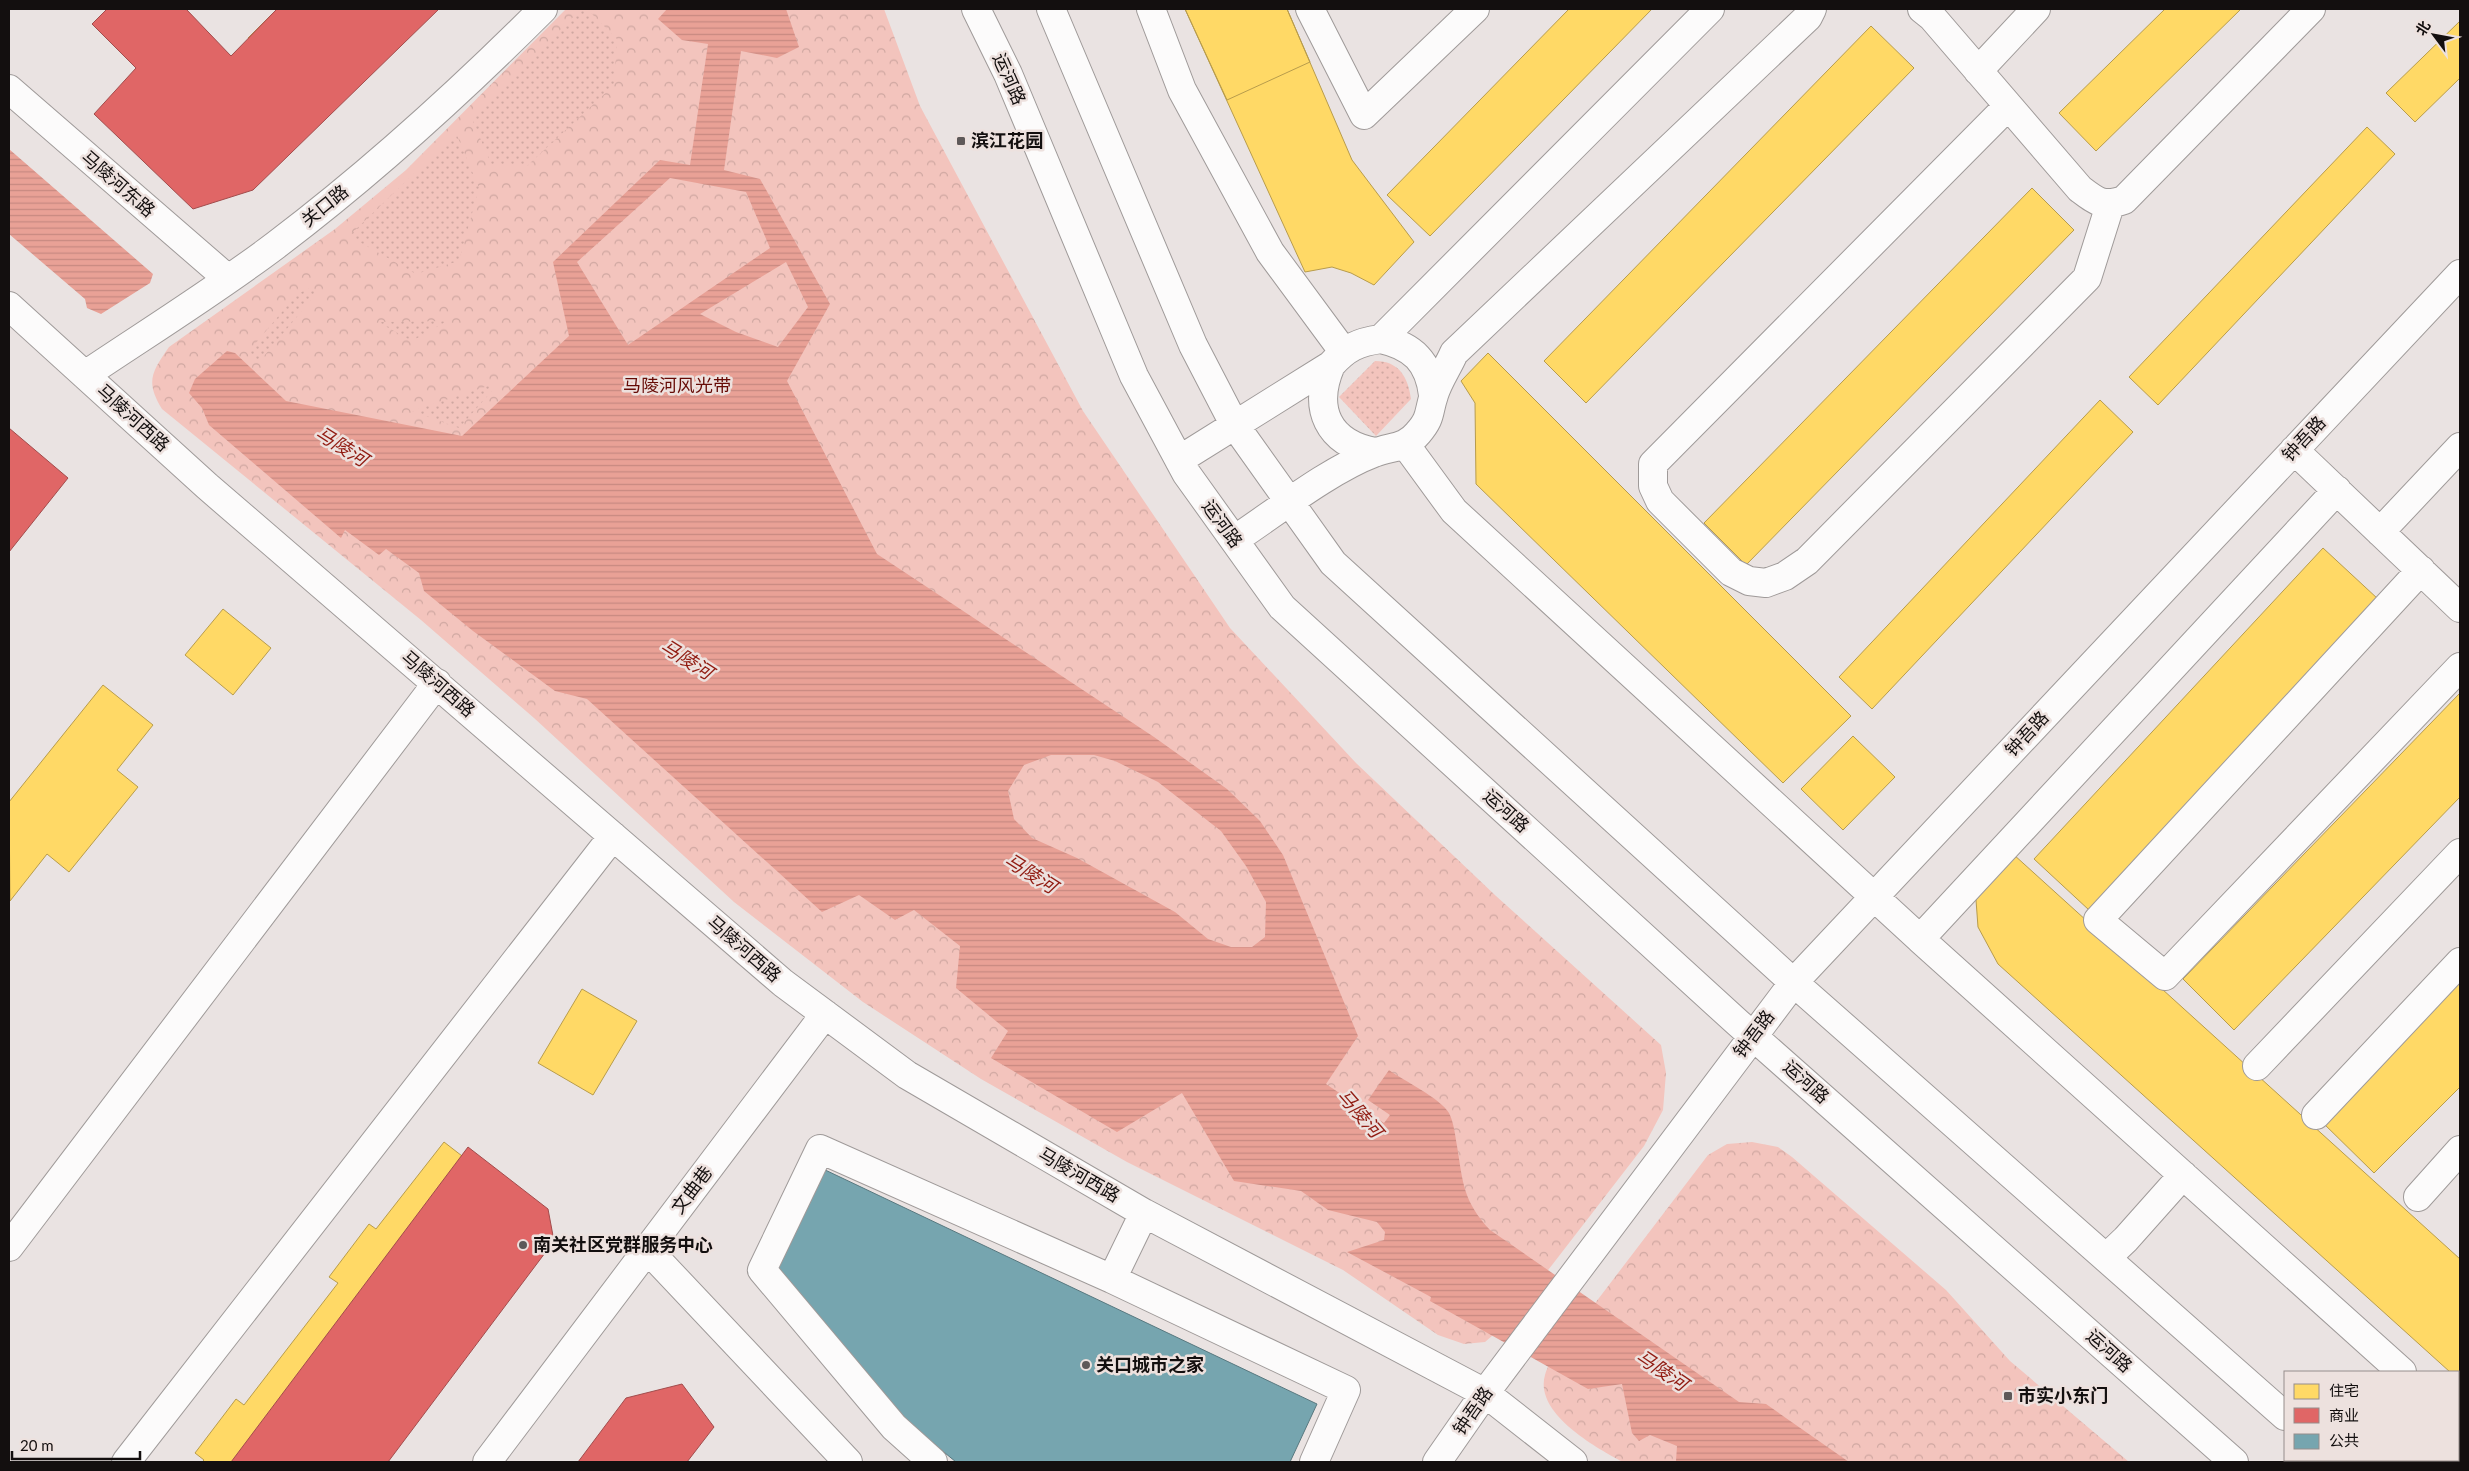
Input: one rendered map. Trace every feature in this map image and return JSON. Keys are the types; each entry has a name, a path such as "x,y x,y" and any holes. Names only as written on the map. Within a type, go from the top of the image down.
{"street":[{"name":"关口路","path":"85,375 275,246 387,154 498,53 543,9"},
{"name":"运河路","path":"976,9 1008,74 1134,376 1186,473 1282,607 1753,1035 2234,1462"},
{"path":"1051,9 1193,345 1234,424 1333,563 1794,982 2284,1415"},
{"path":"1151,9 1182,90 1270,252 1337,358"},
{"path":"1310,9 1364,115 1475,9"},
{"path":"1381,339 1710,9"},
{"path":"1433,395 1454,354 1808,17 1812,9"},
{"path":"1922,9 2080,189 2096,201 2110,205 2124,200 2311,9"},
{"path":"1978,71 2036,9"},
{"name":"马陵河东路","path":"9,89 228,279"},
{"path":"2008,106 1653,464 1653,486 1660,501 1730,572 1749,581 1766,583 1785,576 1807,561 2086,278 2110,205"},
{"name":"钟吾路","path":"1437,1462 1485,1394 1794,982 2460,274"},
{"name":"马陵河西路","path":"9,306 208,486 784,983 907,1075 1144,1213 1485,1394 1573,1462"},
{"path":"1179,460 1337,358 1354,344 1381,339 1397,343 1412,351 1423,363 1431,379 1432,410 1426,423 1417,435 1405,444 1391,450 1375,452 1359,449 1345,441 1333,430 1324,415 1322,398 1323,382 1337,358"},
{"path":"1405,444 1454,511 1920,939 2401,1371"},
{"path":"2380,532 2460,447"},
{"path":"2294,450 2460,608"},
{"path":"1234,540 1339,470 1375,452"},
{"path":"1920,939 2337,490"},
{"path":"2421,570 2098,920 2164,976 2460,667"},
{"path":"9,1247 437,683"},
{"path":"126,1462 613,836"},
{"path":"2257,1066 2460,853"},
{"path":"2316,1115 2460,962"},
{"name":"文曲巷","path":"488,1462 825,1014"},
{"path":"933,1462 894,1427 762,1270 820,1149 1112,1279 1346,1390 1314,1462"},
{"path":"2418,1196 2460,1150"},
{"path":"2106,1258 2126,1239 2183,1175"},
{"path":"1112,1279 1144,1213"},
{"path":"648,1250 848,1462"}],"green space":[{"name":"马陵河风光带","path":"566,9 884,9 920,106 1083,411 1230,628 1356,763 1496,896 1661,1045 1666,1073 1663,1110 1644,1146 1508,1322 1485,1342 1464,1344 1438,1335 1343,1270 1127,1162 981,1079 863,1002 734,902 534,718 421,620 162,409 152,384 158,363 169,347 335,229 406,170"},
{"path":"581,9 587,9 617,39 614,85 527,166 492,166 472,119"},
{"path":"456,133 479,188 459,261 416,274 349,236"},
{"path":"310,288 317,290 311,300 259,362 250,358 250,350 297,294"},
{"path":"447,321 412,341 378,322"},
{"path":"1375,361 1390,364 1401,372 1405,377 1411,399 1376,436 1339,397"},
{"path":"500,382 459,428 412,411"},
{"path":"1752,1142 1778,1147 1792,1157 1946,1290 2010,1361 2129,1462 1623,1462 1583,1438 1569,1427 1557,1415 1549,1403 1544,1389 1545,1373 1551,1361 1708,1155 1727,1144"}],"water":[{"name":"马陵河","path":"667,9 786,9 799,47 777,58 741,51 724,170 760,179 830,304 787,381 877,554 1154,737 1227,789 1260,821 1283,855 1358,1036 1326,1084 1384,1123 1390,1115 1368,1100 1389,1070 1430,1096 1449,1113 1469,1200 1481,1220 1490,1230 1739,1402 1766,1404 1849,1462 1676,1461 1677,1446 1650,1435 1639,1441 1632,1433 1622,1384 1588,1389 1430,1301 1431,1297 1347,1252 1384,1240 1385,1232 1377,1222 1328,1210 1301,1191 1234,1181 1182,1093 1117,1132 991,1058 1008,1031 956,988 960,946 914,910 895,920 859,895 822,912 587,699 555,691 473,631 424,591 419,573 386,549 379,555 345,530 341,538 209,425 202,408 189,393 195,379 227,351 235,353 286,401 462,436 569,336 553,262 660,160 690,165 708,44 682,40 658,19","holes":["670,178 746,192 770,248 628,345 577,262","786,262 808,307 778,347 736,332 700,314","1051,755 1094,755 1115,761 1158,782 1221,831 1246,866 1266,902 1265,937 1252,947 1231,947 1208,939 1175,912 1077,858 1032,838 1014,819 1008,791 1024,765"]},
{"path":"9,149 153,274 150,283 101,314 87,308 85,299 9,234"}],"building: 住宅":[{"path":"277,9 408,9 314,103 248,38"},
{"path":"1185,9 1287,9 1352,160 1414,242 1374,285 1351,273 1332,267 1305,272"},
{"path":"1185,9 1287,9 1310,62 1227,100"},
{"path":"1569,9 1652,9 1430,236 1387,195"},
{"path":"2165,9 2241,9 2096,151 2059,113"},
{"path":"2460,21 2460,78 2415,122 2386,93"},
{"path":"1871,26 1914,68 1586,403 1544,361"},
{"path":"2367,127 2395,154 2158,405 2129,377"},
{"path":"2032,188 2074,230 1746,565 1704,523"},
{"path":"1488,353 1851,716 1783,783 1476,484 1475,403 1461,381"},
{"path":"2100,400 2133,432 1872,709 1839,677"},
{"path":"2323,548 2378,599 2089,910 2034,859"},
{"path":"223,609 271,648 233,695 185,655"},
{"path":"103,685 153,725 117,770 138,787 69,872 47,854 10,901 9,802"},
{"path":"2460,693 2460,797 2234,1030 2183,979"},
{"path":"1853,736 1895,777 1843,830 1801,789"},
{"path":"2013,854 2460,1259 2460,1382 2459,1371 2449,1371 1998,964 1978,927 1976,900"},
{"path":"2460,976 2460,1087 2374,1173 2319,1119"},
{"path":"582,989 637,1021 593,1095 538,1063"},
{"path":"444,1142 502,1187 460,1242 472,1251 401,1345 390,1337 326,1420 339,1429 314,1462 202,1462 204,1460 195,1453 236,1399 244,1405 338,1283 329,1277 369,1224 376,1229"}],"building: 商业":[{"path":"107,9 186,9 231,56 277,9 439,9 253,190 193,209 94,114 136,68 92,24"},
{"path":"9,428 68,478 9,552"},
{"path":"468,1147 548,1209 554,1241 388,1462 231,1462"},
{"path":"682,1384 714,1427 687,1462 578,1462 626,1398"}],"building: 公共":[{"path":"821,1168 1317,1404 1290,1462 956,1462 900,1416 774,1273"}],"place":[{"name":"滨江花园","path":"961,141"},
{"name":"南关社区党群服务中心","path":"523,1245"},
{"name":"关口城市之家","path":"1086,1365"},
{"name":"市实小东门","path":"2008,1396"}]}
